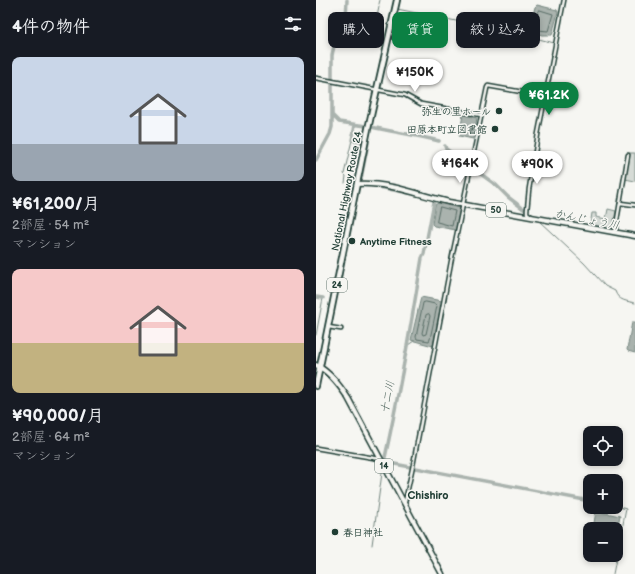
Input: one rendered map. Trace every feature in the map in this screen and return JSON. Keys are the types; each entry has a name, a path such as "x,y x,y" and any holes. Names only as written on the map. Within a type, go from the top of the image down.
{"highway":[{"name":"National Highway Route 24","path":"316,386 318,366 328,326 397,0"}],"main road":[{"name":"50","path":"357,184 375,184 463,204 635,236"},
{"name":"14","path":"318,366 336,382 343,391 442,574"}],"street":[{"path":"531,216 527,213 528,195 545,96 564,0"},
{"path":"316,78 405,95 421,104 481,115"},
{"path":"404,503 413,467 470,166 487,88 488,86 545,96"},
{"path":"615,232 628,155"},
{"path":"620,203 635,205"},
{"path":"328,326 341,329"},
{"path":"316,448 380,459"}],"shaded area":[{"path":"629,153 635,153 635,181 625,179"},
{"path":"608,209 616,211 612,231 590,226 592,213 596,213 596,217 606,219"}],"water":[{"path":"537,5 557,10 558,12 552,35 540,34 540,12 534,12"},
{"path":"463,115 477,118 473,139 459,136"},
{"path":"438,203 460,208 456,230 434,226 432,224 435,205"},
{"path":"421,297 442,301 433,346 411,340"},
{"path":"632,322 635,322 635,353 627,350"},
{"path":"596,514 610,514 620,516 619,522 594,522"}],"waterway":[{"path":"316,160 330,134 332,127 332,55 334,46 346,18 347,0"},
{"path":"379,4 380,0"},
{"path":"379,7 373,36 386,38"},
{"path":"397,9 520,34 554,43"},
{"name":"かんじょう川","path":"332,115 339,122 366,126"},
{"name":"十二川","path":"355,125 352,140 363,142"},
{"name":"かんじょう川","path":"371,127 439,141"},
{"path":"345,183 346,176 344,174 352,140"},
{"name":"十二川","path":"361,179 368,143"},
{"name":"かんじょう川","path":"445,146 446,149 496,185 508,197 525,210"},
{"name":"十二川","path":"374,186 409,193"},
{"name":"十二川","path":"430,198 434,200 434,202 422,258 395,411 384,462 583,500"},
{"path":"539,221 584,263 605,286 615,291 621,299 635,303"},
{"path":"316,297 323,298"},
{"path":"316,335 323,298"},
{"name":"十二川","path":"408,345 414,341"},
{"path":"372,545 383,466"},
{"name":"十二川","path":"613,574 626,509 623,508"}],"place":[{"name":"弥生の里ホール","path":"499,111"},
{"name":"田原本町立図書館","path":"495,129"},
{"name":"Anytime Fitness","path":"352,241"},
{"name":"春日神社","path":"335,532"}],"district":[{"name":"Chishiro","path":"428,495"}]}
